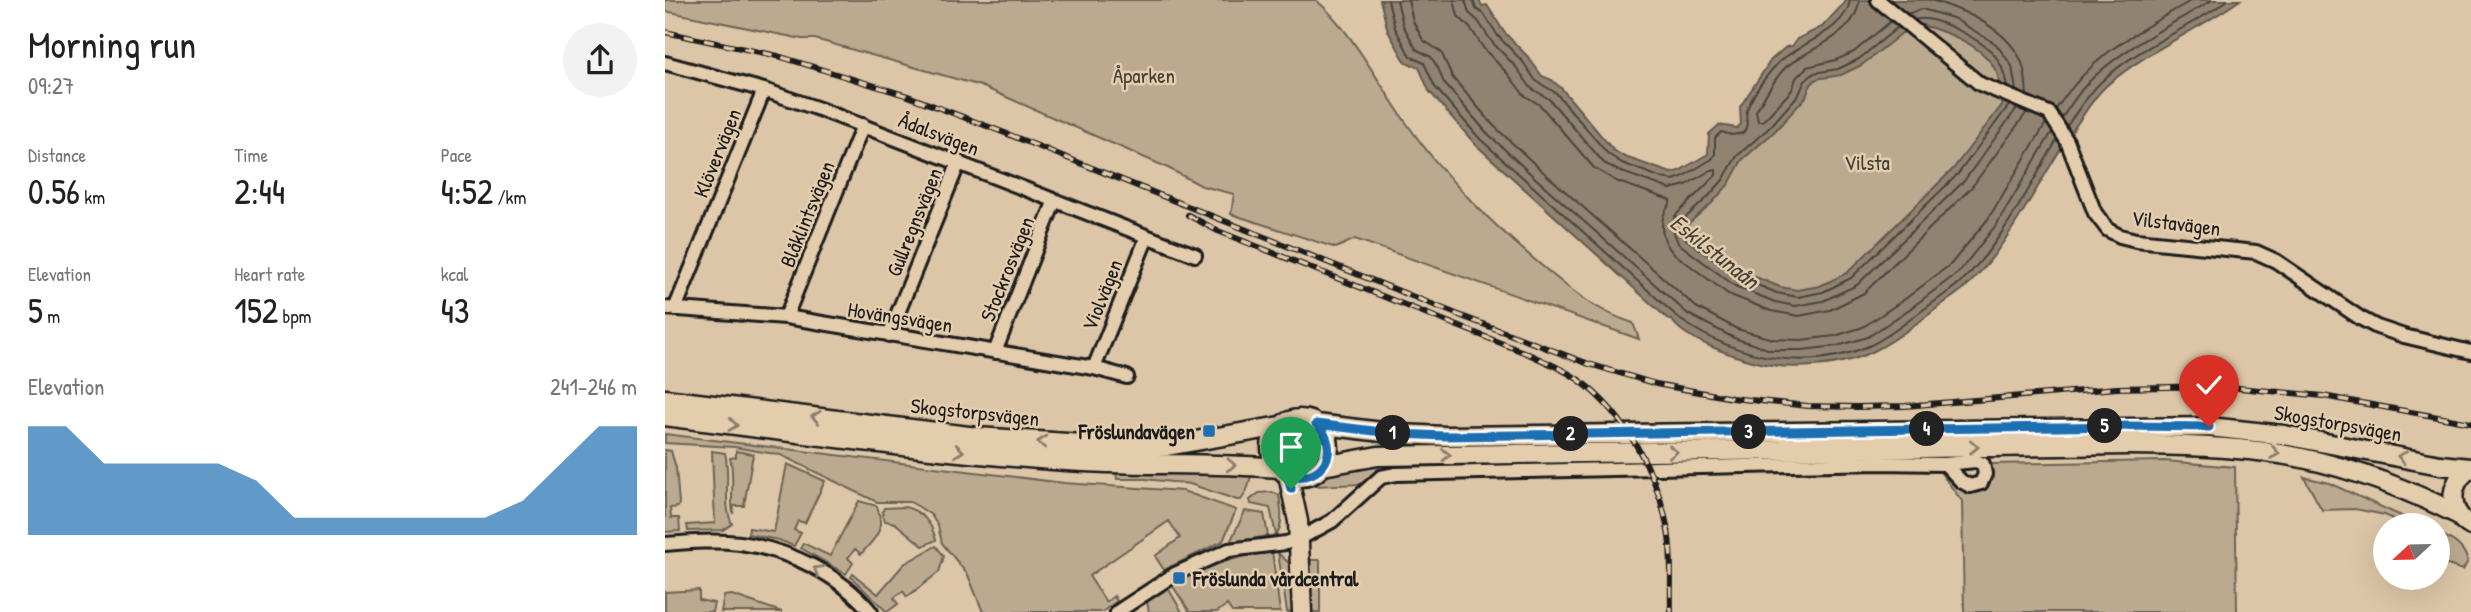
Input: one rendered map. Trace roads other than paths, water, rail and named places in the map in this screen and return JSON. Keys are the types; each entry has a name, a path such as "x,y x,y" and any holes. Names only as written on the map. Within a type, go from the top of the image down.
{"main road":[{"name":"Skogstorpsvägen","path":"665,399 977,437 1127,447 1167,446 1280,426"},
{"name":"Skogstorpsvägen","path":"665,416 1011,457 1139,466 1223,465 1283,471"},
{"path":"1299,530 1283,471 1270,449 1272,436 1280,426 1301,418 1316,424 1325,433 1328,442 1328,455 1306,489 1299,530 1302,612"},
{"name":"Skogstorpsvägen","path":"1316,424 1399,434 1445,436 2209,427 2284,435 2440,465 2470,468"},
{"name":"Skogstorpsvägen","path":"1317,470 1378,456 2209,446 2268,452 2344,468 2434,503 2465,521"},
{"path":"2465,521 2454,505 2453,492 2460,477 2470,468"},
{"path":"1283,471 1302,477 1317,470"}],"street":[{"name":"Vilstavägen","path":"1878,0 1980,84 2049,113 2067,141 2095,213 2109,230 2136,240 2256,252 2286,267 2377,327 2471,352"},
{"name":"Ådalsvägen","path":"665,63 764,90 863,125 1195,255"},
{"name":"Klövervägen","path":"670,308 764,90"},
{"name":"Blåklintsvägen","path":"786,317 863,125"},
{"name":"Gullregnsvägen","path":"889,335 959,162"},
{"name":"Stockrosvägen","path":"995,352 1055,200"},
{"name":"Violvägen","path":"1094,369 1147,237"},
{"name":"Hovängsvägen","path":"670,308 786,317 1094,369 1127,377"},
{"path":"1117,612 1175,574 1229,550 1286,543 1299,530 1332,522 1381,477 1396,474 1865,463 1945,464"},
{"path":"665,544 740,543 783,554 802,561 838,582 871,612"}],"water":[{"path":"1380,0 1479,0 1482,6 1487,5 1504,32 1542,76 1562,89 1613,150 1671,173 1708,154 1709,134 1719,125 1737,128 1741,124 1740,107 1771,60 1786,47 1792,46 1797,39 1822,27 1847,0 2240,0 2138,62 2102,90 2068,137 2001,245 1964,288 1910,329 1876,350 1833,364 1800,367 1770,365 1736,356 1698,340 1669,320 1475,144 1429,91 1419,67 1406,63 1388,31","holes":["1922,25 1964,41 1983,54 1999,79 2002,105 1953,169 1847,273 1820,286 1797,290 1780,287 1741,271 1691,234 1688,224 1729,184 1742,160 1774,132 1806,97 1816,79 1841,75 1862,65 1902,33"]}],"railway":[{"path":"665,32 778,56 908,96 1464,317 1589,364 1656,384 1732,398 1808,406 1857,407 1905,406 2117,388 2218,386 2323,396 2471,423"},
{"path":"1188,215 1218,231 1526,353 1579,380 1611,410 1648,467 1663,510 1670,541 1671,612"}],"place":[{"name":"Fröslundavägen","path":"1209,431"},
{"name":"Fröslunda vårdcentral","path":"1179,578"}],"park label":[{"name":"Åparken","path":"1144,75"},
{"name":"Vilsta","path":"1867,162"}],"water label":[{"name":"Eskilstunaån","path":"1715,251"}]}
